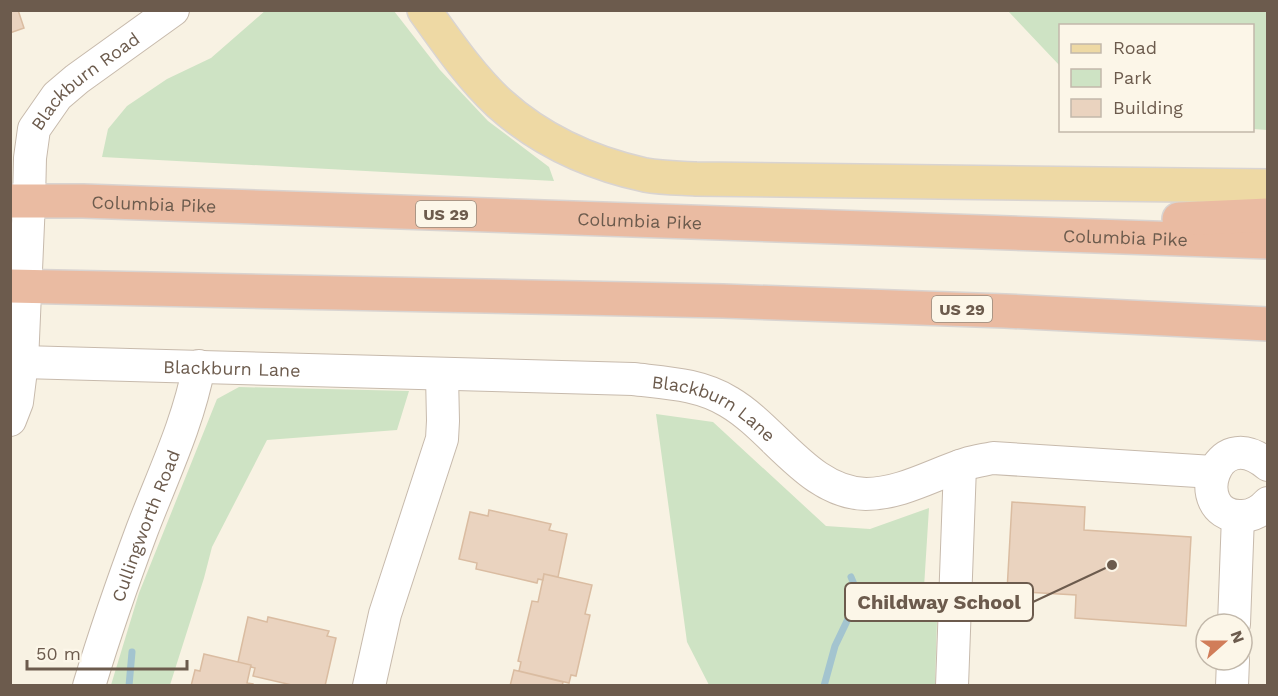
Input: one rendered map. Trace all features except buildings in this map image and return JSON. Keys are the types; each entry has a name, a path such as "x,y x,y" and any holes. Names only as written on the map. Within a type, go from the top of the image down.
{"highway":[{"name":"Columbia Pike","path":"20,201 106,202 1268,242"},
{"path":"862,228 1268,215"},
{"name":"US 29","path":"18,286 735,301 1005,310 1268,324"}],"main road":[{"path":"424,10 498,102 530,128 570,151 606,165 648,176 696,179 1268,186"}],"street":[{"name":"Blackburn Road","path":"10,420 17,402 22,362 18,286 20,201 34,129 57,96 161,14"},
{"name":"Blackburn Lane","path":"22,362 633,379 682,384 710,391 750,416 806,468 830,484 851,493 869,494 892,491 960,466 993,458 1213,472"},
{"name":"Cullingworth Road","path":"89,686 138,542 188,414 199,366"},
{"path":"369,686 385,614 442,439 442,375"},
{"path":"1268,465 1256,456 1241,452 1230,455 1221,461 1213,472 1210,484 1212,496 1220,508 1238,516 1250,516 1262,510 1268,503"},
{"path":"952,686 960,466"},
{"path":"1234,612 1238,516"}],"green space":[{"path":"266,10 394,11 440,70 488,121 549,167 554,181 102,157 108,129 127,106 167,79 211,58"},
{"path":"1008,11 1267,11 1267,130 1254,129 1254,24 1059,24 1059,65"},
{"path":"239,387 409,391 397,430 267,440 212,547 170,685 111,685 139,593 217,399"},
{"path":"656,414 713,422 826,526 870,529 929,508 922,619 937,620 935,685 709,685 687,642"}],"waterway":[{"path":"824,686 835,646 859,596 851,577"},
{"path":"129,686 132,652"}],"place":[{"name":"Childway School","path":"1112,565"}]}
